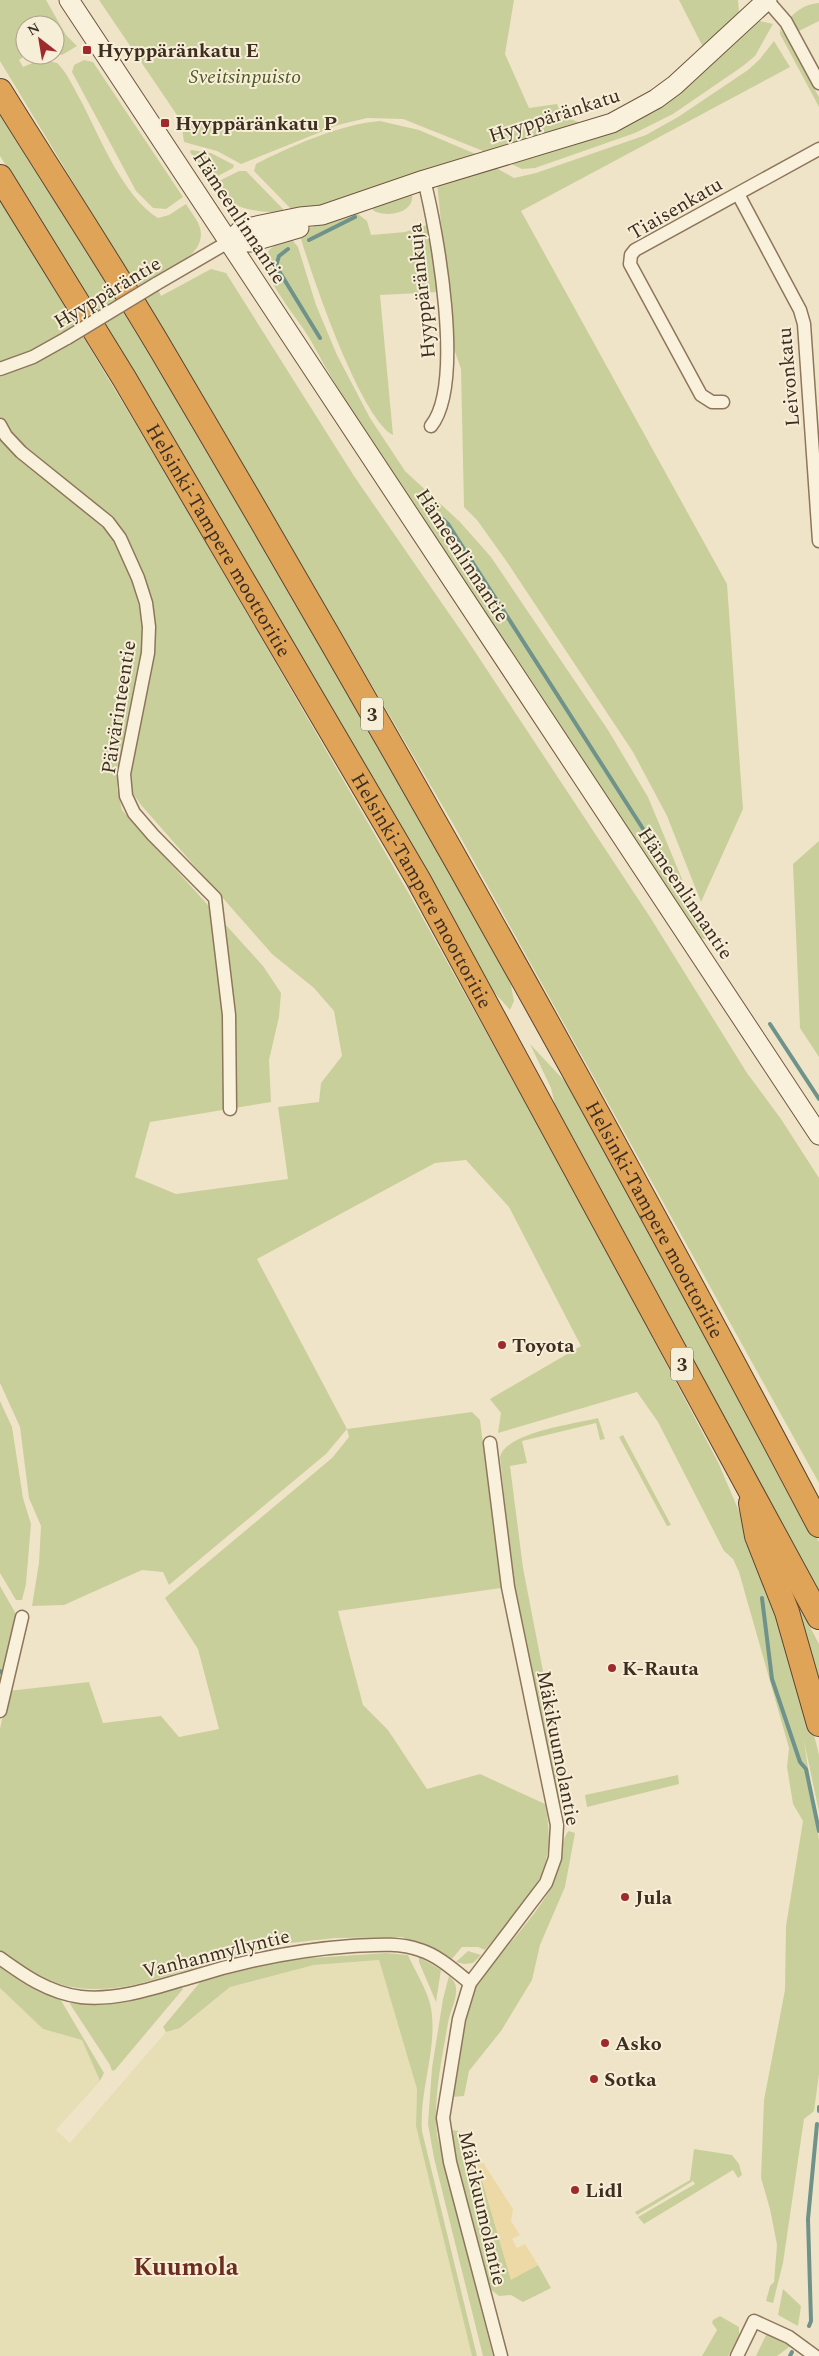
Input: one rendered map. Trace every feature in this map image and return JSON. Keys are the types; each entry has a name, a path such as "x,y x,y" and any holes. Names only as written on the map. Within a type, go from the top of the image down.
{"highway":[{"name":"Helsinki-Tampere moottoritie","path":"0,91 161,349 456,859 726,1348 819,1524"},
{"name":"Helsinki-Tampere moottoritie","path":"0,178 124,378 418,879 819,1617"},
{"path":"748,1484 757,1536 786,1612 819,1724"}],"main road":[{"name":"Hämeenlinnantie","path":"69,0 230,241 591,793 819,1135"},
{"name":"Hyyppäränkatu","path":"230,241 251,242 294,230 322,215 424,180 612,123 633,114 675,85 767,0"}],"street":[{"path":"767,0 786,22 819,83"},
{"name":"Tiaisenkatu","path":"723,402 712,402 701,395 630,264 630,259 635,250 819,149"},
{"name":"Hyyppäränkuja","path":"424,180 436,233 448,342 444,393 440,409 431,426"},
{"name":"Leivonkatu","path":"738,194 800,310 804,324 819,541"},
{"name":"Hyyppäräntie","path":"0,369 33,357 230,241"},
{"name":"Päivärinteentie","path":"0,424 6,436 21,452 108,522 120,538 138,578 146,603 149,627 148,653 124,774 126,796 134,813 153,835 215,898 229,1015 230,1109"},
{"name":"Mäkikuumolantie","path":"490,1442 508,1587 553,1806 557,1839 555,1858 546,1883 470,1983 459,2019 443,2118 450,2162 501,2356"},
{"path":"0,1711 22,1617"},
{"name":"Vanhanmyllyntie","path":"0,1958 19,1972 53,1990 93,1998 140,1992 267,1956 311,1949 364,1945 406,1946 420,1950 450,1967 470,1983"},
{"path":"737,2356 754,2321 789,2337 815,2356"}],"shaded area":[{"path":"379,1960 417,2089 416,2126 472,2356 0,2356 0,1988 43,2029 82,2040 100,2081 56,2130 70,2143 166,2032 181,2028 230,1987 314,1965"}],"green space":[{"path":"0,0 46,0 55,15 15,15 15,65 22,65 23,67 28,65 59,65 70,80 113,164 134,196 158,218 169,215 186,204 199,225 201,237 193,253 178,265 153,278 161,296 211,269 226,273 354,476 466,638 650,917 747,1073 781,1119 819,1178 819,1483 452,822 216,419 0,61"},
{"name":"Sveitsinpuisto","path":"99,0 514,0 505,54 529,108 557,104 561,112 566,116 581,123 488,153 403,119 367,118 338,125 241,164 217,151 184,142 181,121"},
{"path":"679,0 738,0 739,13 703,47"},
{"path":"819,3 819,21 799,31 791,17 804,7"},
{"path":"755,20 773,24 755,56 673,114 635,133 535,168 522,169 505,161 616,128"},
{"path":"780,29 787,38 819,97 819,107 780,34"},
{"path":"65,33 66,35 77,46 65,53"},
{"path":"774,41 790,67 521,211 727,584 743,809 701,902 667,816 633,752 507,562 477,520 464,507 461,369 454,349 437,183 491,165 514,178 536,173 646,135 678,117 748,70 759,60"},
{"path":"84,60 93,62 183,197 166,209 153,208 136,191 72,72 74,65"},
{"path":"0,107 254,529 508,970 514,1001 510,1010 485,982 70,270 0,156"},
{"path":"380,121 419,130 478,155 331,205 294,212 254,171 256,164 300,143 350,126"},
{"path":"191,150 211,153 234,165 233,168 209,181 190,152"},
{"path":"239,171 246,171 283,209 282,213 243,208 227,200 211,185"},
{"path":"412,194 412,200 405,210 386,214 374,211 372,208 374,204"},
{"path":"0,199 185,506 416,906 590,1219 718,1462 762,1565 795,1659 819,1755 819,1812 804,1741 819,1840 819,2074 814,2111 804,2119 783,2263 773,2303 766,2301 770,2286 774,2282 777,2245 770,2209 761,2178 764,2100 785,1990 786,1926 803,1821 793,1804 787,1767 789,1748 739,1572 733,1559 724,1551 658,1422 637,1392 498,1433 501,1413 490,1399 581,1346 509,1207 466,1160 435,1163 257,1259 347,1429 326,1454 169,1585 163,1572 142,1570 64,1605 32,1606 39,1563 41,1526 29,1498 20,1427 0,1383 0,432 15,451 99,518 124,553 139,607 143,633 141,658 118,777 117,788 122,810 263,966 281,993 279,1017 269,1060 271,1102 150,1122 135,1177 176,1194 288,1179 278,1107 319,1102 321,1083 342,1056 334,1011 314,988 272,954 141,805 129,788 154,647 151,610 141,574 133,556 114,525 86,496 14,438 2,422 0,416 0,377 33,364 74,339 67,330 29,352 0,362"},
{"path":"354,211 367,221 371,235 405,232 427,225 433,234 439,292 380,295 393,435 380,423 366,402 352,374 325,309 299,232"},
{"path":"290,237 298,247 316,305 337,355 370,418 405,471 460,522 491,557 608,730 648,797 689,896 711,934 705,939 701,938 695,931 384,462 306,333 273,283 266,266 267,255 272,247"},
{"path":"819,841 819,1057 800,1028 793,864"},
{"path":"530,1044 575,1092 774,1456 819,1542 819,1595 684,1341 556,1109 551,1088"},
{"path":"0,1401 12,1427 23,1498 31,1524 26,1584 22,1600 16,1600 0,1573"},
{"path":"472,1412 480,1420 501,1588 338,1611 363,1705 388,1730 427,1789 480,1774 545,1804 548,1850 544,1868 536,1885 514,1916 485,1950 478,1947 462,1947 451,1960 434,1950 402,1937 335,1938 281,1944 134,1985 96,1989 62,1985 47,1980 16,1963 0,1951 0,1729 8,1691 89,1682 103,1723 161,1716 179,1737 219,1729 198,1649 165,1598 332,1458 349,1437 347,1429"},
{"path":"598,1418 605,1439 600,1440 596,1423 522,1441 527,1463 510,1466 523,1568 568,1800 562,1805 559,1802 513,1581 500,1457 505,1448 528,1435 558,1426"},
{"path":"623,1435 671,1525 667,1526 619,1437"},
{"path":"784,1576 819,1644 819,1695"},
{"path":"0,1586 16,1614 0,1691"},
{"path":"678,1775 679,1784 587,1807 585,1795"},
{"path":"569,1831 575,1833 565,1887 540,1945 532,1980 501,2031 469,2071 464,2096 453,2097 460,2038 472,1994 478,1981 529,1920 547,1894 556,1877 564,1840"},
{"path":"468,1951 481,1955 473,1963 464,1964 456,1962"},
{"path":"386,1953 408,1955 424,1988 431,2008 432,2038 423,2100 422,2131 477,2356 472,2356 416,2126 417,2089 379,1960 314,1965 230,1987 180,2028 166,2032 163,2027 201,1981 281,1960"},
{"path":"419,1957 441,1970 436,2002 419,1962"},
{"path":"0,1965 19,1979 59,1997 104,2073 100,2081 82,2040 43,2029 0,1988"},
{"path":"449,1976 455,1983 456,1993 448,2023 439,2079 436,2107 437,2135 493,2356 483,2356 434,2158 428,2124 432,2068 443,1999"},
{"path":"181,1986 183,1989 115,2070 112,2071 70,2004 73,2000"},
{"path":"453,2130 458,2131 461,2137 470,2165 480,2173 511,2279 538,2265 551,2288 523,2302 511,2295 499,2296 490,2289 452,2144"},
{"path":"694,2149 732,2155 739,2164 742,2175 738,2178 733,2170 644,2224 638,2217 695,2184 693,2181 637,2215 635,2212 690,2180"},
{"path":"783,2289 801,2306 798,2326 778,2315"},
{"path":"720,2316 739,2327 739,2335 728,2356 702,2356 717,2330 712,2323 713,2320"},
{"path":"767,2333 792,2345 777,2356 756,2356"}],"sand":[{"path":"482,2161 513,2209 511,2221 520,2235 512,2239 517,2248 525,2244 538,2265 511,2280 480,2173 471,2169 466,2162"}],"waterway":[{"path":"309,240 355,217"},
{"path":"288,249 279,256 276,266 320,338"},
{"path":"424,502 448,524 654,846"},
{"path":"770,1024 819,1099"},
{"path":"762,1598 772,1679 800,1762 806,1769 819,1831"},
{"path":"0,1671 4,1675"},
{"path":"809,2326 811,2321 808,2219 817,2124"},
{"path":"790,2356 792,2352"}],"place":[{"name":"Hyyppäränkatu E","path":"87,50"},
{"name":"Hyyppäränkatu P","path":"165,123"},
{"name":"Toyota","path":"502,1345"},
{"name":"K-Rauta","path":"612,1668"},
{"name":"Jula","path":"625,1897"},
{"name":"Asko","path":"605,2043"},
{"name":"Sotka","path":"594,2079"},
{"name":"Lidl","path":"575,2190"}],"district":[{"name":"Kuumola","path":"186,2266"}]}
